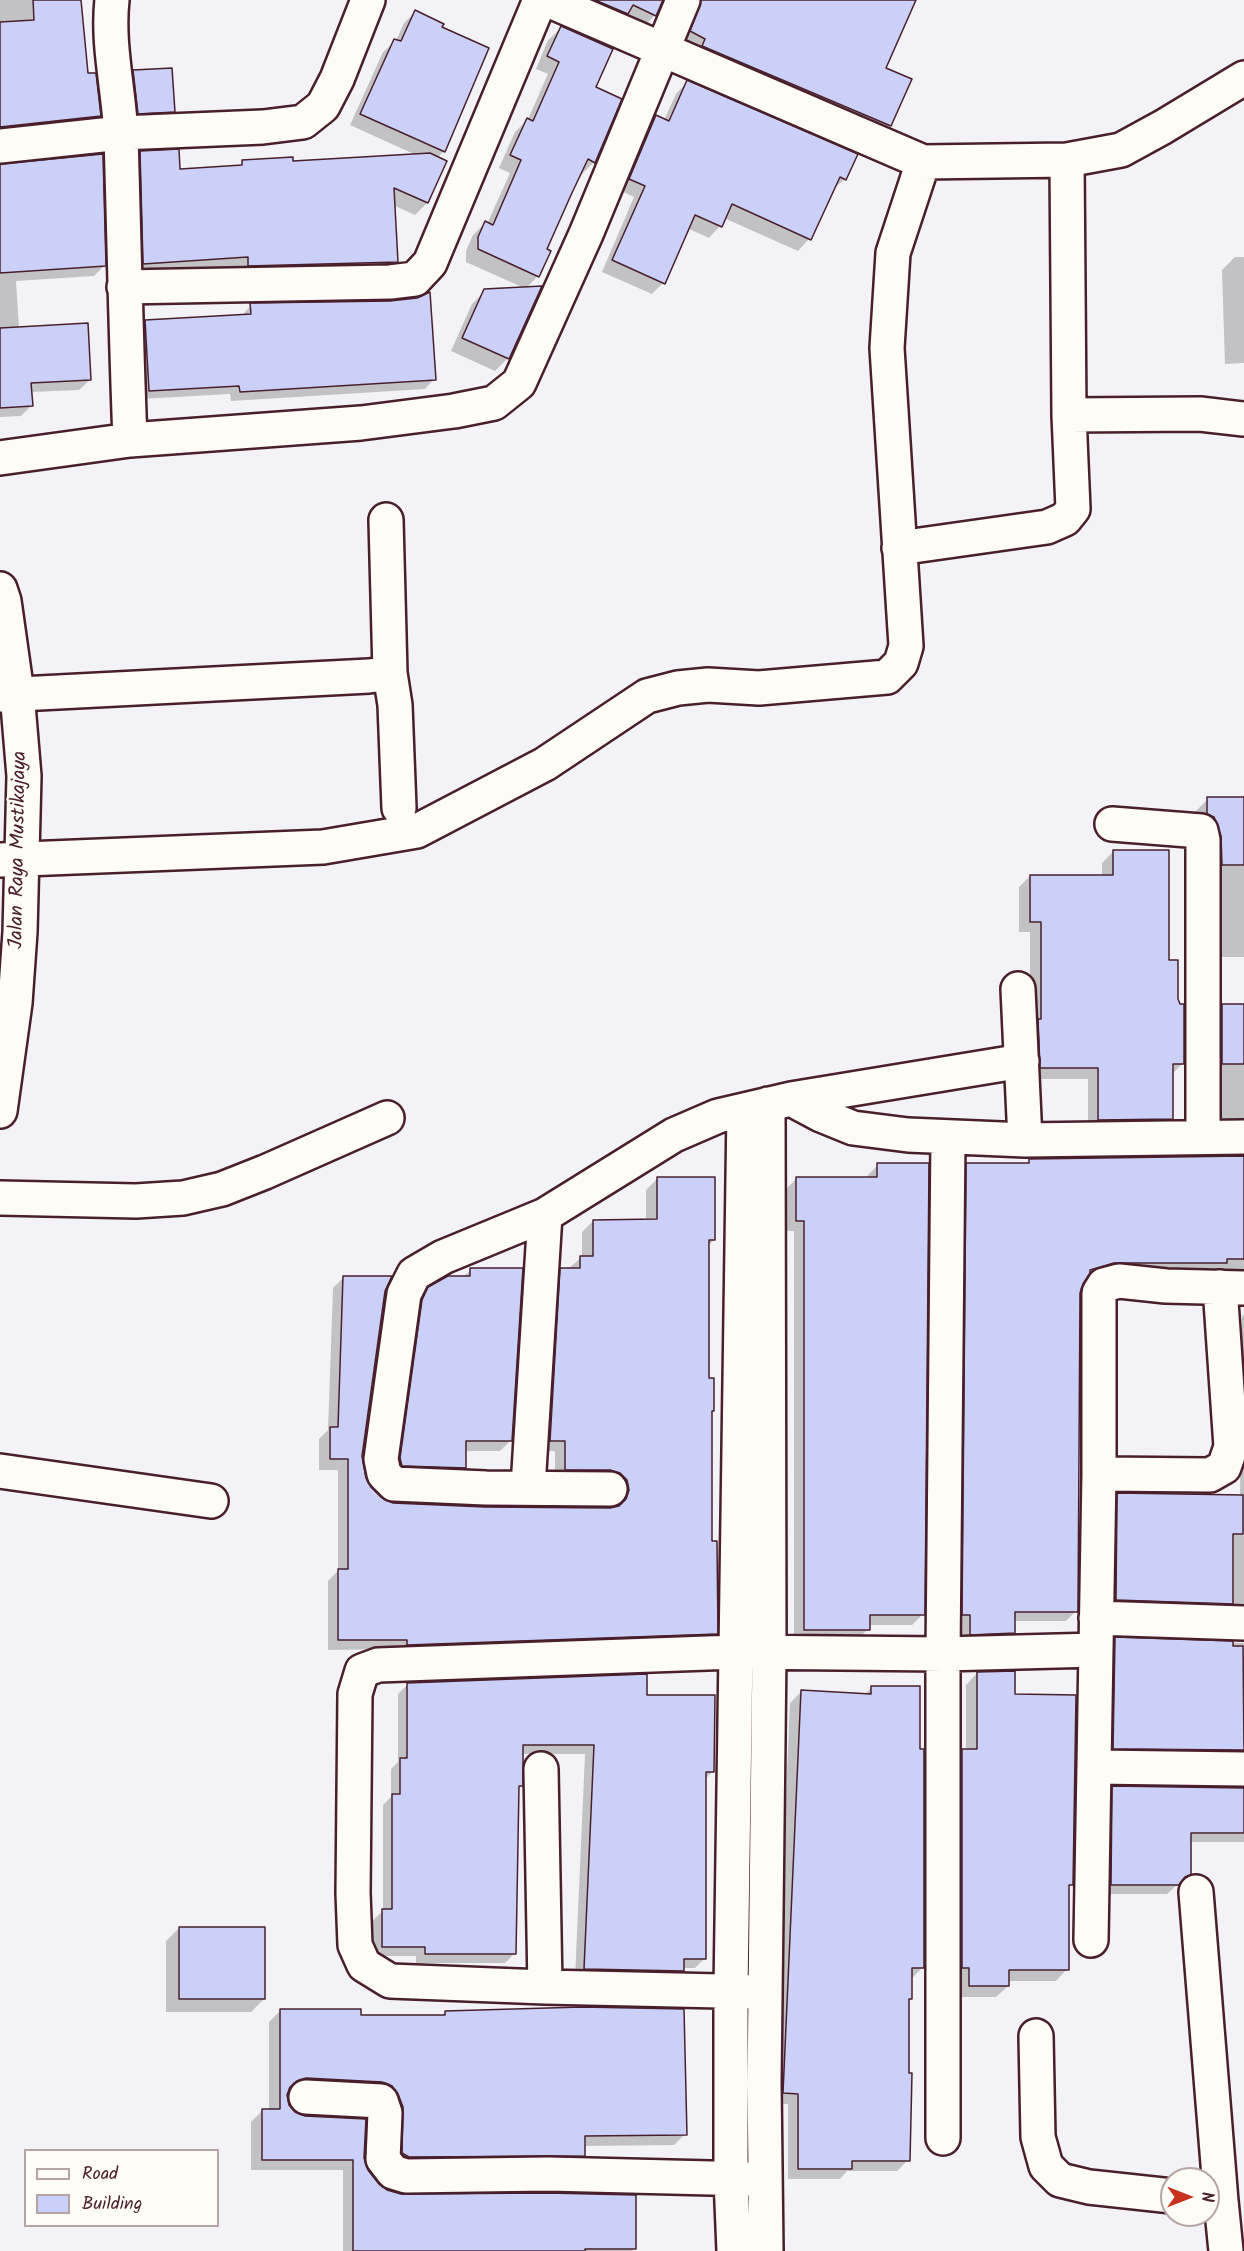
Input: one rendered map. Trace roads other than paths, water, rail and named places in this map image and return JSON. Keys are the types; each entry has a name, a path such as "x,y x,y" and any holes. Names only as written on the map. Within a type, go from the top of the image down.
{"street":[{"path":"112,0 110,22 120,133 130,440"},
{"path":"0,146 120,133 263,127 303,122 323,106 328,97 368,0"},
{"path":"124,287 390,282 415,279 430,263 540,0"},
{"path":"548,0 923,162 1067,160 1121,150 1244,78"},
{"path":"0,458 130,440 361,423 454,411 494,403 519,383 586,234 682,0"},
{"path":"899,548 1047,527 1065,519 1073,509 1069,415 1067,160"},
{"path":"11,860 323,847 417,831 545,764 647,696 678,688 708,685 759,688 887,676 901,663 906,646 887,348 893,253 923,162"},
{"path":"1069,415 1200,414 1244,420"},
{"path":"386,520 390,673 395,705 399,808"},
{"name":"Jalan Raya Mustikajaya","path":"0,589 4,601 8,694 24,776 11,860 15,1003 0,1111"},
{"path":"8,694 369,676 390,673"},
{"path":"1112,824 1201,831 1203,840 1203,1136"},
{"path":"1018,989 1025,1140"},
{"path":"610,1489 486,1488 394,1484 384,1474 381,1459 404,1294 414,1274 443,1257 545,1215 674,1135 718,1116 768,1104 1022,1061"},
{"path":"768,1104 821,1115 853,1128 908,1135 1025,1140 1244,1137"},
{"path":"734,2251 730,2179 735,1652 768,1104"},
{"path":"766,2251 764,1992 769,1653 768,1104"},
{"path":"0,1198 136,1201 183,1198 222,1189 387,1118"},
{"path":"943,2138 943,1654 948,1137"},
{"path":"528,1487 545,1215"},
{"path":"1091,1940 1099,1474 1099,1293 1104,1285 1119,1281 1166,1286 1232,1288 1231,1447 1224,1467 1210,1475 1099,1474"},
{"path":"0,1472 211,1501"},
{"path":"764,1992 390,1981 363,1965 355,1945 353,1893 355,1694 362,1671 378,1665 735,1652 943,1654 1096,1634 1244,1623"},
{"path":"1094,1767 1244,1769"},
{"path":"541,1769 545,1987"},
{"path":"1196,1892 1212,2167"},
{"path":"1036,2036 1038,2137 1046,2166 1060,2180 1089,2187 1160,2195"},
{"path":"306,2097 381,2101 386,2113 383,2159 393,2172 406,2176 548,2174 766,2179"},
{"path":"1220,2226 1226,2251"}]}
